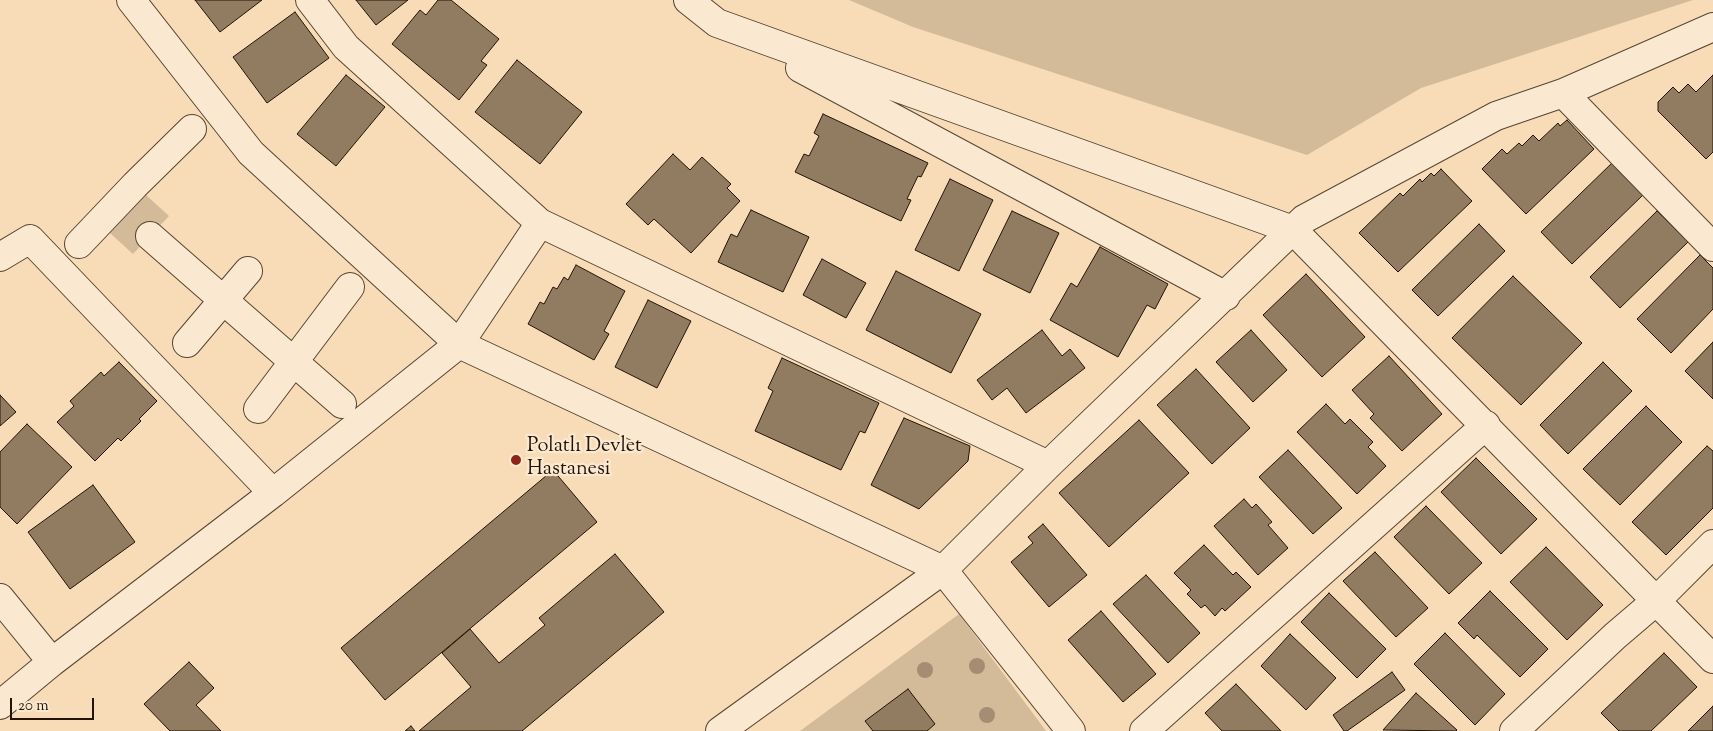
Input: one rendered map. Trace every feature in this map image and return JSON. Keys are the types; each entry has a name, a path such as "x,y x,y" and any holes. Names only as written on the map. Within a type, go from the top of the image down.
{"street":[{"path":"131,0 251,153 459,344 943,570 1071,731"},
{"path":"310,0 346,47 540,223 1048,465"},
{"path":"688,0 717,23 1226,296"},
{"path":"717,23 1293,230 1713,659"},
{"path":"720,731 943,570 1048,465 1304,219 1496,116 1564,93 1713,27"},
{"path":"1564,93 1713,247"},
{"path":"79,244 192,129"},
{"path":"0,705 52,662 274,493 459,344 540,223"},
{"path":"150,236 342,404"},
{"path":"0,257 30,239 274,493"},
{"path":"187,343 248,271"},
{"path":"258,409 350,287"},
{"path":"1144,731 1486,425"},
{"path":"1514,731 1615,636 1656,601 1713,544"},
{"path":"0,598 52,662"}],"shaded area":[{"path":"849,0 1693,0 1421,88 1307,155 913,27"},
{"path":"135,185 169,216 133,254 99,223"},
{"path":"959,614 1046,731 800,731"}],"building":[{"path":"195,0 262,0 220,32"},
{"path":"356,0 408,0 376,25"},
{"path":"438,0 451,0 499,39 481,61 487,65 459,100 392,44 420,10 426,15"},
{"path":"295,12 329,58 267,103 233,57"},
{"path":"517,60 582,112 540,164 475,112"},
{"path":"346,75 385,107 336,166 297,134"},
{"path":"1713,75 1713,152 1706,159 1658,111 1658,102 1673,87 1679,93 1688,84 1696,92"},
{"path":"823,114 928,163 921,177 918,176 907,199 911,200 901,221 795,172 804,154 809,156 819,136 814,133"},
{"path":"1567,120 1594,149 1526,214 1482,169 1502,149 1507,154 1519,143 1522,146 1533,135 1539,141 1558,123 1560,126"},
{"path":"673,154 690,170 702,157 731,184 727,188 740,201 691,253 654,219 648,225 626,204"},
{"path":"1613,162 1644,194 1572,264 1541,232"},
{"path":"1441,169 1472,201 1398,272 1359,233 1400,193 1403,196 1420,179 1422,182 1431,173 1434,176"},
{"path":"950,179 993,200 959,271 915,250"},
{"path":"751,210 809,237 783,292 718,262 731,234 737,237"},
{"path":"1012,211 1059,233 1030,293 983,270"},
{"path":"1657,211 1688,242 1620,308 1590,277"},
{"path":"1479,224 1505,251 1438,316 1412,290"},
{"path":"1100,247 1168,284 1155,309 1147,305 1118,357 1050,320 1071,283 1077,287"},
{"path":"1700,255 1713,268 1713,309 1671,353 1637,319"},
{"path":"822,259 866,283 846,318 803,295"},
{"path":"576,265 625,291 604,331 609,334 594,360 528,324 540,302 544,304 553,287 557,289 564,277 568,280"},
{"path":"896,271 981,314 951,373 866,330"},
{"path":"1306,274 1365,337 1322,377 1263,315"},
{"path":"1513,276 1582,343 1521,405 1452,338"},
{"path":"648,300 691,321 657,388 615,367"},
{"path":"1042,330 1062,356 1070,349 1085,368 1026,413 1007,388 992,400 977,380"},
{"path":"1251,330 1287,370 1253,402 1216,362"},
{"path":"1713,342 1713,399 1685,371"},
{"path":"1389,356 1442,414 1402,451 1370,418 1374,414 1352,390"},
{"path":"782,358 879,403 865,433 860,431 841,470 755,431 773,391 768,388"},
{"path":"119,362 157,401 121,441 118,438 95,461 57,422 74,406 70,401 101,372 104,376"},
{"path":"1603,362 1632,391 1568,454 1540,425"},
{"path":"1196,369 1250,428 1212,464 1157,405"},
{"path":"0,395 16,412 0,426"},
{"path":"1326,404 1345,424 1350,419 1373,442 1368,447 1386,466 1357,494 1297,432"},
{"path":"1646,406 1682,442 1620,505 1583,469"},
{"path":"904,418 970,446 968,461 919,509 871,485"},
{"path":"1139,420 1189,473 1109,547 1059,493"},
{"path":"27,424 72,467 17,524 0,507 0,452"},
{"path":"1707,446 1713,451 1713,508 1666,555 1632,522"},
{"path":"1288,450 1342,508 1313,534 1259,477"},
{"path":"1476,458 1537,519 1501,554 1441,492"},
{"path":"553,470 597,522 385,700 341,648"},
{"path":"93,485 135,542 70,589 28,532"},
{"path":"1244,499 1252,508 1256,504 1272,522 1268,525 1288,548 1258,575 1214,526"},
{"path":"1426,506 1482,563 1449,594 1394,537"},
{"path":"1043,524 1087,575 1049,607 1011,562 1033,543 1028,537"},
{"path":"1204,545 1233,575 1236,572 1251,587 1225,611 1222,608 1215,616 1205,605 1201,608 1187,594 1191,590 1174,573"},
{"path":"1546,547 1603,605 1567,640 1510,582"},
{"path":"1375,552 1428,608 1396,637 1343,581"},
{"path":"615,554 664,612 522,731 419,731 471,687 442,653 470,629 499,663 545,625 539,618"},
{"path":"1146,575 1200,633 1168,663 1113,604"},
{"path":"1490,591 1548,649 1520,677 1477,635 1474,639 1458,623"},
{"path":"1329,593 1386,649 1357,678 1301,622"},
{"path":"1101,611 1156,674 1123,702 1068,640"},
{"path":"1445,633 1505,694 1475,725 1414,664"},
{"path":"1290,634 1336,678 1306,710 1261,666"},
{"path":"1664,653 1697,687 1651,731 1619,731 1601,713"},
{"path":"189,662 214,688 196,705 221,731 170,731 144,704"},
{"path":"1392,672 1405,690 1347,731 1344,731 1333,715"},
{"path":"1236,684 1281,731 1222,731 1205,713"},
{"path":"908,689 935,724 927,731 873,731 865,721"},
{"path":"1416,693 1457,730 1383,730"},
{"path":"1713,706 1713,731 1688,731"},
{"path":"411,726 415,731 405,731"}],"place":[{"name":"Polatlı Devlet Hastanesi","path":"516,460"}]}
